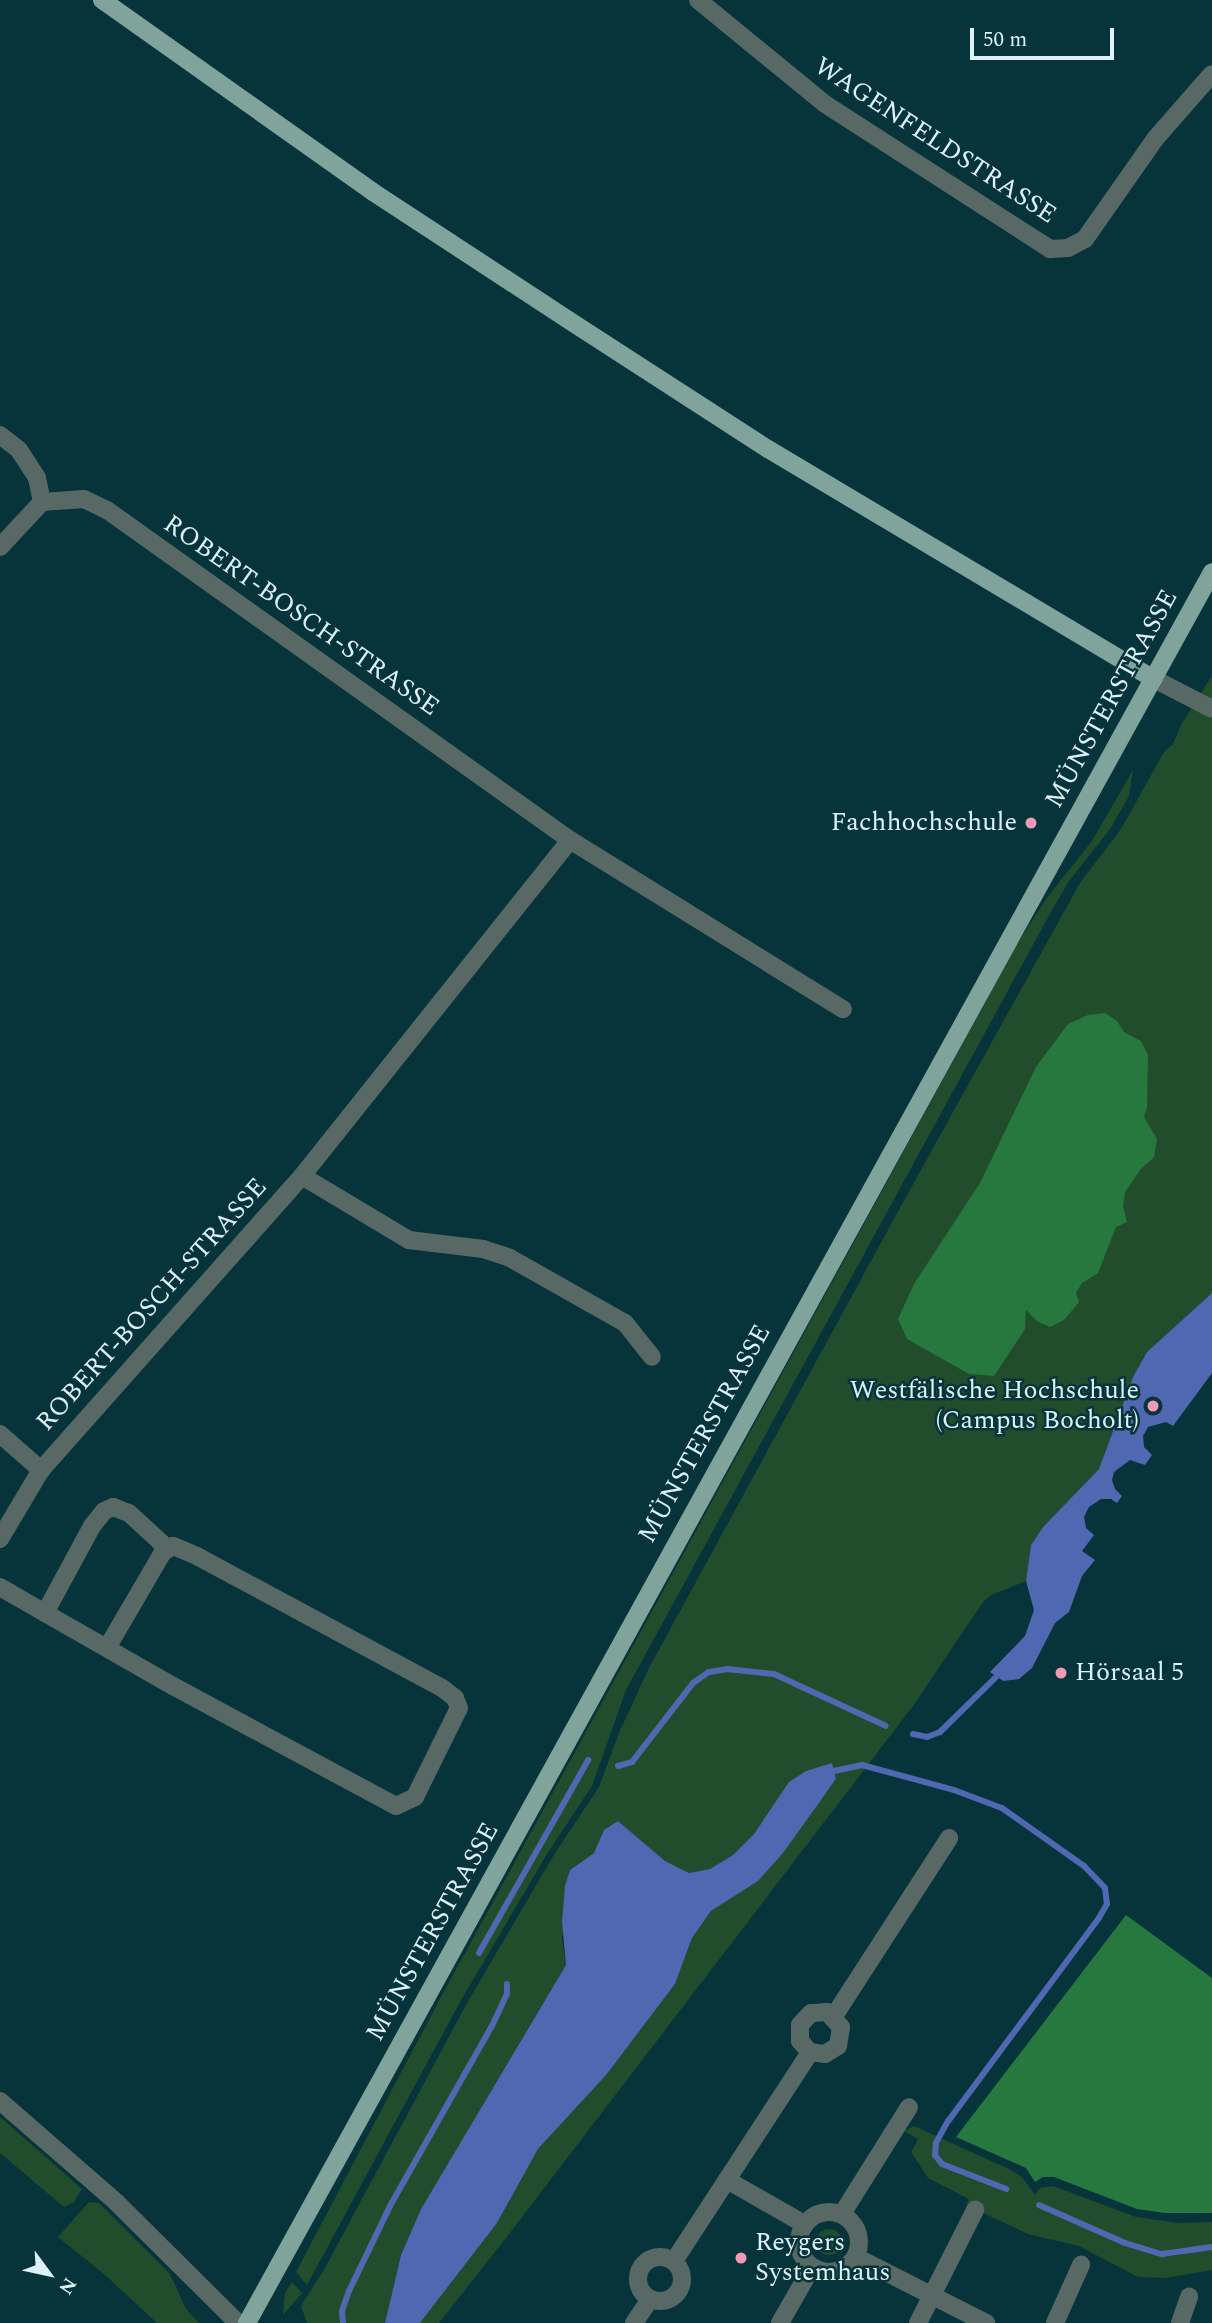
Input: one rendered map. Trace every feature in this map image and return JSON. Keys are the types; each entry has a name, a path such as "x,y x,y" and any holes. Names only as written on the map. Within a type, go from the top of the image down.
{"main road":[{"path":"102,0 373,192 768,449 1154,679"},
{"name":"MÜNSTERSTRASSE","path":"247,2323 833,1255 1212,572"}],"street":[{"name":"WAGENFELDSTRASSE","path":"698,0 825,104 1050,248 1068,248 1085,239 1155,139 1212,74"},
{"path":"0,435 19,450 37,478 42,502 0,547"},
{"name":"ROBERT-BOSCH-STRASSE","path":"42,502 84,499 107,510 570,840 843,1009"},
{"path":"1154,679 1212,709"},
{"name":"ROBERT-BOSCH-STRASSE","path":"0,1539 41,1470 302,1175 570,840"},
{"name":"ROBERT-BOSCH-STRASSE","path":"302,1175 409,1240 482,1249 510,1258 625,1323 652,1357"},
{"name":"ROBERT-BOSCH-STRASSE","path":"0,1434 41,1470"},
{"path":"45,1613 92,1526 104,1511 113,1507 128,1513 169,1549"},
{"path":"0,1587 107,1648 386,1803 396,1806 415,1797 459,1708 455,1698 442,1688 197,1556 173,1546 163,1552 107,1648"},
{"path":"834,2016 949,1838"},
{"path":"818,2011 834,2016 842,2034 838,2046 825,2054 810,2052 800,2041 798,2033 804,2018 818,2011"},
{"path":"674,2261 810,2052"},
{"path":"0,2101 116,2202 238,2323"},
{"path":"842,2214 909,2107"},
{"path":"727,2180 804,2224"},
{"path":"918,2323 975,2210"},
{"path":"821,2213 842,2214 858,2232 856,2257 841,2270 821,2272 812,2267 800,2252 800,2233 804,2224 821,2213"},
{"path":"658,2256 674,2261 682,2274 680,2290 663,2301 650,2299 639,2288 637,2279 643,2264 658,2256"},
{"path":"856,2257 986,2323"},
{"path":"1055,2323 1081,2264"},
{"path":"780,2323 812,2267"},
{"path":"1180,2323 1189,2297"},
{"path":"634,2323 650,2299"}],"green space":[{"path":"1212,676 1212,1293 1147,1352 1133,1377 1099,1469 1043,1527 1031,1545 1026,1581 991,1595 983,1602 913,1706 509,2234 439,2323 420,2323 497,2223 538,2149 607,2074 675,1984 692,1938 711,1911 758,1881 836,1780 832,1763 790,1782 754,1834 733,1855 710,1869 689,1873 665,1861 618,1821 604,1830 594,1853 570,1870 562,1939 566,1965 421,2209 401,2255 385,2323 307,2323 301,2306 325,2268 466,2005 555,1853 599,1787 619,1733 649,1668 901,1206 1080,883 1121,829 1164,752 1173,744 1182,723"},
{"path":"1133,770 1129,796 1110,829 1069,881 1052,910 626,1690 592,1786 547,1854 460,2002 307,2285 296,2272 441,1997 1016,946 1046,899 1092,841"},
{"path":"1105,1013 1117,1021 1124,1032 1141,1041 1148,1055 1147,1107 1144,1117 1157,1139 1154,1157 1140,1170 1125,1192 1123,1206 1127,1222 1116,1227 1098,1273 1082,1283 1076,1293 1079,1302 1064,1320 1050,1327 1037,1321 1026,1310 1025,1329 994,1376 969,1374 907,1339 898,1319 914,1284 980,1183 1036,1067 1068,1024 1088,1015"},
{"path":"1126,1915 1212,1978 1212,2213 1165,2213 1137,2209 1054,2177 1043,2177 1035,2182 1026,2168 956,2137"},
{"path":"0,2117 82,2189 74,2202 64,2207 0,2153"},
{"path":"914,2126 1011,2170 1022,2177 1035,2195 1040,2188 1053,2186 1136,2217 1178,2223 1212,2222 1212,2270 1166,2278 1138,2277 1079,2246 1028,2234 966,2205 969,2199 928,2178 911,2152 918,2139 904,2131"},
{"path":"89,2202 99,2203 170,2274 186,2309 199,2323 157,2323 104,2274 58,2237"},
{"path":"829,2229 838,2233 842,2242 838,2251 829,2255 820,2251 816,2242 820,2233"},
{"path":"292,2282 302,2293 283,2315 285,2293"}],"water":[{"path":"1212,1293 1212,1373 1173,1426 1166,1422 1148,1427 1143,1436 1144,1447 1152,1455 1145,1465 1130,1460 1114,1472 1112,1480 1115,1489 1122,1496 1117,1503 1111,1499 1101,1499 1089,1507 1084,1517 1086,1528 1094,1535 1082,1551 1095,1560 1082,1576 1069,1612 1055,1623 1032,1668 1019,1679 1003,1681 990,1672 1025,1636 1034,1610 1026,1581 1031,1545 1043,1527 1099,1469 1133,1377 1147,1352"},
{"path":"832,1763 836,1779 783,1853 758,1881 711,1911 692,1938 675,1984 607,2074 538,2149 497,2223 420,2323 385,2323 401,2255 421,2209 566,1965 562,1922 565,1886 570,1870 594,1853 604,1830 618,1821 665,1861 689,1873 710,1869 733,1855 754,1834 789,1782 806,1771"}],"waterway":[{"path":"618,1766 632,1762 693,1683 709,1672 727,1669 774,1674 886,1726"},
{"path":"913,1734 927,1737 940,1732 996,1677"},
{"path":"479,1953 588,1760"},
{"path":"834,1771 862,1765 954,1790 1002,1808 1084,1866 1105,1888 1107,1904 1099,1918 948,2121 936,2143 935,2155 942,2164 1006,2189"},
{"path":"343,2323 342,2311 349,2291 390,2206 492,2026 507,1994 507,1984"},
{"path":"1039,2205 1125,2243 1162,2254 1212,2247"}],"place":[{"name":"Fachhochschule","path":"1031,823"},
{"name":"Westfälische Hochschule (Campus Bocholt)","path":"1153,1406"},
{"name":"Hörsaal 5","path":"1061,1673"},
{"name":"Reygers Systemhaus","path":"741,2258"}]}
